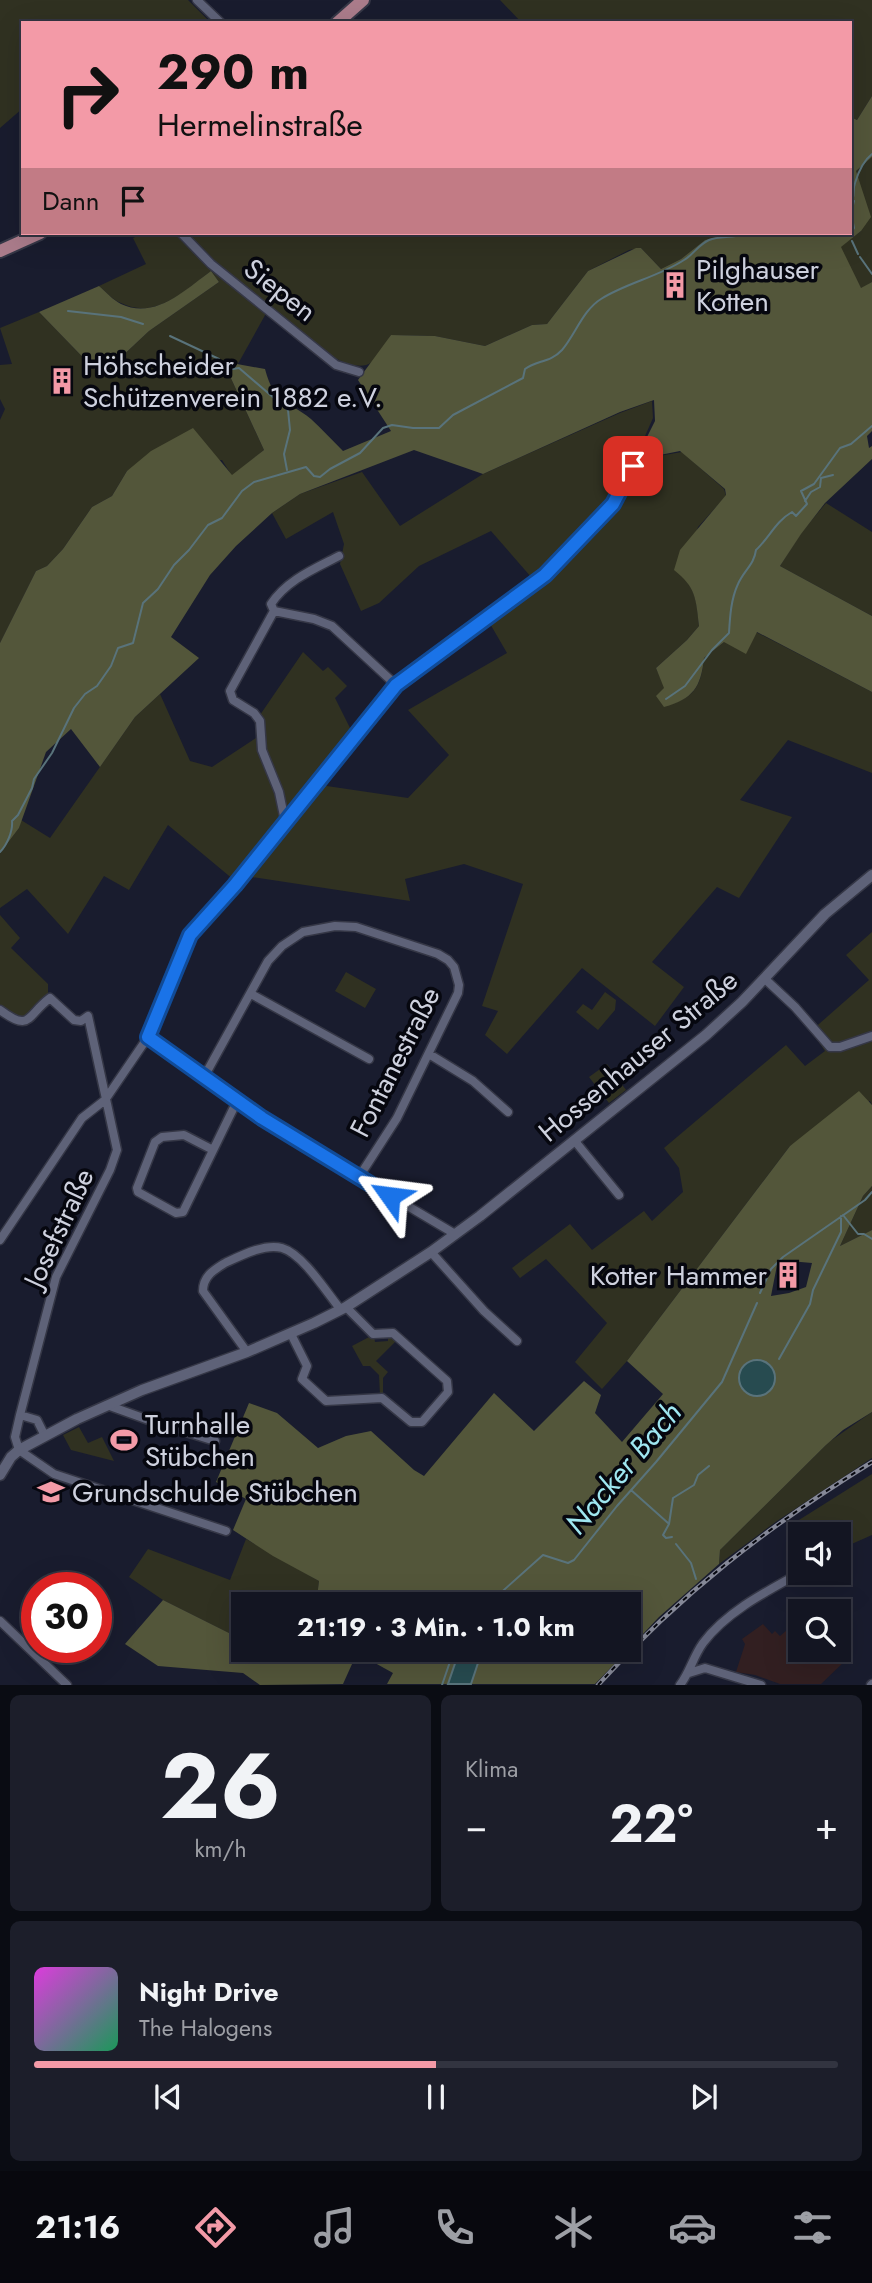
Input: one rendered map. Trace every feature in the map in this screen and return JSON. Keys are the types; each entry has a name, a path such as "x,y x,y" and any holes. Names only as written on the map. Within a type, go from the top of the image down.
{"main road":[{"path":"339,21 363,0"},
{"path":"0,251 36,235"}],"street":[{"path":"197,0 219,21"},
{"name":"Siepen","path":"183,235 211,264 336,365 359,372"},
{"path":"0,1240 82,1118 105,1100 148,1037 190,935 235,885 396,685 545,575 613,504 638,456"},
{"path":"274,611 271,604 281,591 339,556"},
{"path":"274,611 314,619 332,626 396,685"},
{"path":"274,611 230,691 233,700 254,713 260,721 262,750 279,792 285,821"},
{"name":"Hossenhauser Straße","path":"0,1475 4,1460 45,1436 107,1405 291,1334 343,1309 431,1252 706,1035 765,979 825,914 872,875"},
{"name":"Fontanestraße","path":"204,1077 268,961 282,946 303,932 335,926 356,927 443,957 457,972 458,992 397,1118 359,1177"},
{"path":"765,979 796,1007 830,1047 840,1047 872,1036"},
{"path":"251,994 369,1059"},
{"name":"Josefstraße","path":"0,1010 15,1021 22,1022 50,998 74,1020 81,1021 88,1016 115,1140 116,1158 56,1277 19,1415 15,1437 19,1450"},
{"path":"148,1037 280,1130 454,1234"},
{"path":"429,1054 472,1081 508,1112"},
{"path":"213,1150 184,1135 162,1137 153,1147 137,1188 138,1192 176,1213 181,1213 185,1209 237,1101"},
{"path":"574,1140 619,1195"},
{"path":"247,1352 203,1291 212,1271 236,1258 274,1247 286,1250 305,1266 343,1309 373,1334 393,1333 447,1381 447,1392 422,1422 411,1422 382,1398 326,1402 302,1379 307,1366 291,1334"},
{"path":"431,1252 484,1311 517,1341"},
{"path":"107,1405 215,1441"},
{"path":"19,1415 37,1420 45,1436"},
{"path":"19,1450 54,1474 226,1531"},
{"path":"680,1685 689,1673 690,1664 704,1641 715,1630 755,1600 788,1580"},
{"path":"0,1621 67,1685"},
{"path":"689,1673 705,1668 761,1685"}],"shaded area":[{"path":"0,0 188,0 209,21 21,21 21,110 0,128"},
{"path":"500,0 872,0 872,96 857,120 852,118 852,21 520,21"},
{"path":"872,96 872,157 856,171 871,217 861,231 841,247 861,288 872,282 872,431 867,436 869,448 872,446 872,459 825,503 780,566 872,616 872,692 757,632 746,654 724,642 704,658 701,677 694,690 682,700 664,707 656,696 664,688 656,668 699,626 694,594 687,582 674,570 680,550 726,495 725,489 680,451 655,456 643,454 642,447 655,421 654,400 620,412 483,474 414,450 300,494 272,513 236,546 210,575 171,637 199,658 135,717 100,767 71,729 46,752 19,828 0,853 0,643 36,571 47,566 63,549 92,507 112,496 127,471 151,451 193,428 232,475 264,450 229,374 237,364 265,369 278,396 311,419 343,451 391,431 358,380 391,335 435,336 485,346 532,325 547,324 588,271 636,248 641,248 661,269 681,259 705,240 721,236 852,235 852,118 857,120"},
{"path":"872,157 872,282 861,289 840,247 861,231 856,171"},
{"path":"140,235 180,235 182,238 186,235 729,235 705,240 681,259 661,269 641,248 629,250 588,271 547,324 532,325 485,346 435,336 391,335 372,362 361,366 348,364 319,348 269,308 239,362 229,374 264,450 232,476 222,460 127,471 112,496 92,507 63,549 47,566 36,571 0,643 0,420 5,409 0,399 0,365 12,364 0,328 39,312 101,376 149,331 219,282 211,271 191,287 158,306 134,307 115,300 99,286 146,264 133,238"},
{"path":"211,271 219,282 149,331 101,376 39,312 99,286 121,304 134,308 158,306 180,294"},
{"path":"652,401 653,418 634,461 637,463 641,459 682,452 724,489 726,496 698,527 683,577 694,594 699,626 656,668 665,688 664,706 682,700 694,691 701,677 704,658 724,642 756,632 872,692 872,773 788,740 740,800 792,817 739,898 717,887 652,962 684,987 655,1026 582,968 507,1054 485,1035 498,1011 482,1006 523,884 464,864 405,879 410,901 245,876 320,785 408,798 449,755 408,710 507,653 489,622 538,585 491,531 419,566 379,603 361,611 340,564 344,544 333,512 286,539 272,513 300,494 362,472 400,526 483,474"},
{"path":"826,503 872,532 872,616 780,566 801,533"},
{"path":"303,652 323,671 328,667 347,686 335,698 353,734 234,880 168,825 129,890 104,876 68,934 27,889 0,908 0,853 19,828 21,820 50,838 135,717 160,694 190,761 212,767 259,736 260,715"},
{"path":"0,915 20,938 11,948 48,984 48,994 24,1018 0,1006"},
{"path":"872,932 872,1105 870,1101 790,1146 627,1361 602,1389 575,1362 607,1323 546,1259 520,1278 512,1268 570,1224 592,1250 644,1211 652,1221 683,1192 679,1168 664,1148 786,1045 805,1066 825,1051 811,1031 869,980 846,955"},
{"path":"346,972 376,989 365,1008 335,991"},
{"path":"605,992 616,1000 615,1010 598,1030 576,1012 583,1004 592,1010"},
{"path":"607,1064 626,1090 609,1103 589,1077"},
{"path":"859,1091 872,1105 872,1186 863,1196 840,1246 872,1230 872,1412 843,1430 826,1445 720,1550 719,1564 641,1636 641,1592 318,1592 319,1581 233,1530 246,1499 216,1482 249,1403 277,1413 318,1448 346,1436 371,1431 424,1476 494,1393 534,1431 584,1381 601,1395 595,1413 622,1442 663,1394 627,1361 790,1146","holes":["778,1260 812,1263 806,1287 771,1296"]},
{"path":"872,1186 872,1230 840,1246 863,1196"},
{"path":"374,1336 375,1342 388,1341 388,1336 397,1340 376,1361 388,1372 383,1378 383,1395 380,1395 379,1375 370,1366 363,1366 352,1346"},
{"path":"757,1360 770,1365 775,1378 770,1391 757,1396 744,1391 739,1378 744,1365"},
{"path":"872,1412 872,1458 777,1521 719,1564 720,1550 829,1442"},
{"path":"79,1427 88,1443 102,1437 114,1461 71,1450 63,1435"},
{"path":"872,1474 872,1535 851,1544 851,1522 796,1522"},
{"path":"246,1539 319,1581 318,1592 231,1592 231,1634 163,1600 129,1577 148,1549 230,1580"},
{"path":"163,1600 231,1634 231,1662 353,1662 343,1684 260,1685 243,1673 158,1666 125,1644"},
{"path":"763,1624 772,1634 775,1631 780,1636 788,1629 788,1662 844,1662 821,1684 780,1684 755,1675 736,1672 745,1644 742,1639"},
{"path":"373,1662 456,1662 448,1684 387,1684 393,1673"},
{"path":"456,1662 478,1662 471,1684 448,1684"},
{"path":"478,1662 616,1662 595,1684 471,1684"}],"waterway":[{"path":"852,201 859,171 872,154"},
{"path":"852,209 854,201"},
{"path":"852,218 852,231"},
{"path":"0,852 9,838 12,821 18,815 34,779 52,753 74,708 85,694 97,686 111,666 118,648 133,643 143,603 158,589 174,565 208,525 222,518 242,491 254,482 306,467 314,476 320,477 360,453 383,428 392,425 439,428 453,415 523,378 525,369 557,354 567,344 584,316 601,299 674,266 709,240 739,235"},
{"path":"852,241 858,254"},
{"path":"860,257 872,274"},
{"path":"68,311 121,317 143,324"},
{"path":"170,336 219,359"},
{"path":"233,369 239,368 288,410 290,430 284,454 287,470"},
{"path":"666,699 685,686 712,650 729,633 736,590 756,550 781,520 792,512 796,516 807,504 801,491 814,484 840,448 851,444 872,426"},
{"path":"805,501 811,492 820,487 821,478 833,475"},
{"name":"Nacker Bach","path":"760,1293 771,1269 783,1257 865,1200 872,1192"},
{"path":"843,1215 858,1234 872,1239"},
{"path":"779,1359 810,1304 813,1290 841,1232 841,1216"},
{"name":"Nacker Bach","path":"502,1592 543,1555 568,1563 574,1560 722,1382 757,1303"},
{"path":"672,1537 666,1538 663,1535 669,1524 673,1498 694,1485 698,1475 709,1466"},
{"path":"631,1490 668,1523"},
{"path":"676,1544 691,1563 696,1579"},
{"name":"Nacker Bach","path":"442,1685 450,1662"}],"railway":[{"path":"598,1685 661,1620 727,1563 797,1511 872,1462"}],"place":[{"name":"Pilghauser Kotten","path":"675,285"},
{"name":"Höhscheider Schützenverein 1882 e.V.","path":"62,381"},
{"name":"Kotter Hammer","path":"788,1275"},
{"name":"Turnhalle Stübchen","path":"124,1440"},
{"name":"Grundschulde Stübchen","path":"51,1492"}],"route":[{"path":"390,1196 280,1130 148,1037 190,935 235,885 396,685 545,575 613,504 633,466"}]}
